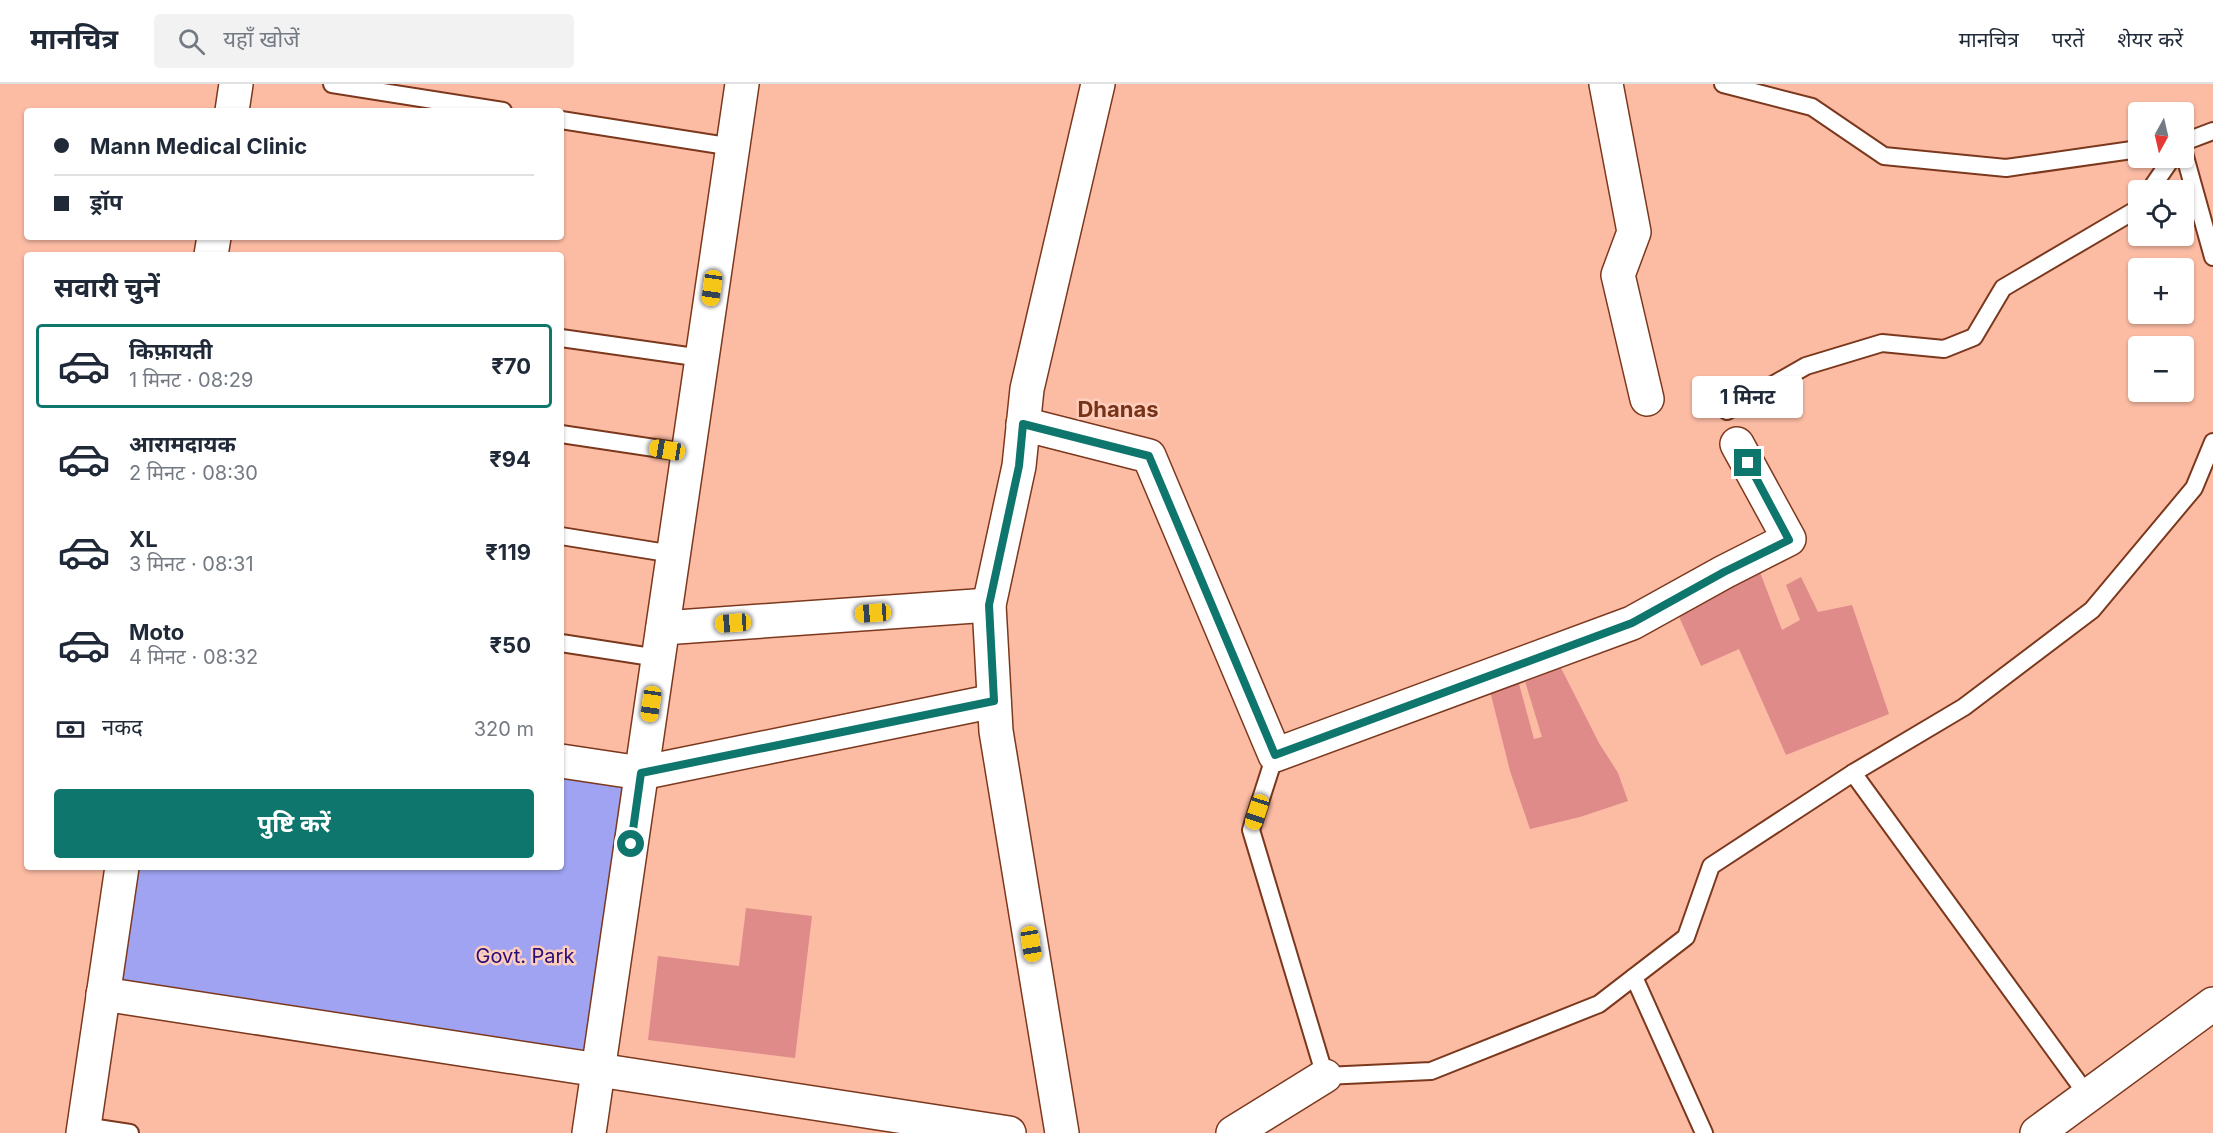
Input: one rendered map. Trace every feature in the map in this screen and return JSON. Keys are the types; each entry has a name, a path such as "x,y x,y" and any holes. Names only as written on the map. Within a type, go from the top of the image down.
{"street":[{"path":"232,108 236,84"},
{"path":"590,1133 742,84"},
{"path":"1062,1133 996,731 989,605 1019,466 1027,389 1098,84"},
{"path":"1606,84 1634,232 1618,275 1647,399"},
{"path":"1023,424 1149,456 1275,755 1632,623 1724,572 1789,540 1737,444"},
{"path":"660,643 989,605"},
{"path":"564,761 641,773 994,701"},
{"path":"83,1130 122,870"},
{"path":"103,994 1009,1133"},
{"path":"2037,1133 2213,1004"},
{"path":"1233,1133 1325,1076"}],"lane":[{"path":"332,84 484,108"},
{"path":"1723,84 1812,108 1884,156 2006,168 2128,151"},
{"path":"564,120 733,147"},
{"path":"2194,138 2213,131"},
{"path":"2188,168 2213,257"},
{"path":"1727,411 1806,366 1816,363 1882,344 1944,349 1974,337 2003,288 2128,214"},
{"path":"564,338 702,358"},
{"path":"564,434 688,453"},
{"path":"1275,755 1251,830 1325,1076 1431,1071 1599,1004 1686,937 1711,866 1853,773 1964,707 2092,610 2194,488 2213,442"},
{"path":"564,536 673,554"},
{"path":"564,643 660,643"},
{"path":"1853,773 2088,1096"},
{"path":"1634,977 1704,1133"},
{"path":"83,1130 130,1133"}],"green space":[{"name":"Govt. Park","path":"564,761 641,773 600,1057 117,985 129,870 564,870"}],"building":[{"path":"1755,559 1782,630 1800,620 1786,585 1801,577 1818,612 1852,605 1889,714 1786,755 1739,649 1701,666 1673,603"},
{"path":"1560,666 1599,743 1618,773 1628,801 1580,817 1530,829 1510,771 1489,687 1518,680 1534,739 1542,737 1524,678"},
{"path":"746,908 812,916 795,1058 648,1040 658,956 739,966"}],"district":[{"name":"Dhanas","path":"1118,409"}],"route":[{"path":"631,844 641,773 994,701 989,605 1019,466 1023,424 1149,456 1275,755 1632,623 1724,572 1789,540 1748,463"}]}
